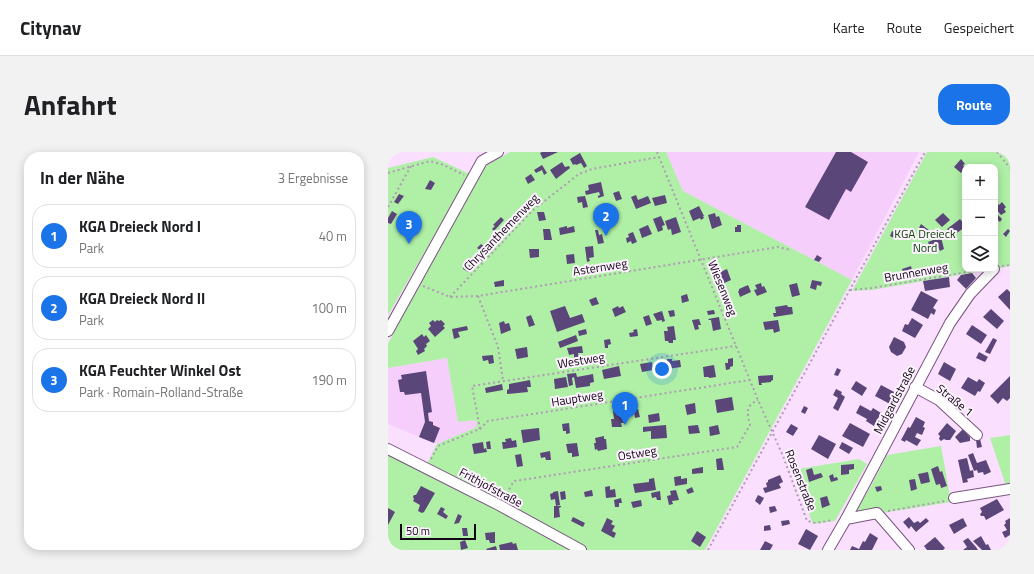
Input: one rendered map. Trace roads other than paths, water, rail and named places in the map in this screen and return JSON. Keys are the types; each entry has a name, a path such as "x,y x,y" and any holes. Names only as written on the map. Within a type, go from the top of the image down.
{"street":[{"path":"388,331 482,161 498,152"},
{"name":"Midgardstraße","path":"828,550 950,323 970,294 991,272"},
{"name":"Straße 1","path":"915,387 938,400 977,435"},
{"name":"Frithjofstraße","path":"388,449 500,506 581,550"},
{"path":"954,498 1010,489"},
{"path":"846,519 877,513 909,550"}],"place":[{"name":"KGA Dreieck Nord II","path":"606,236"},
{"name":"KGA Feuchter Winkel Ost","path":"409,244"},
{"name":"KGA Dreieck Nord I","path":"625,425"}],"park label":[{"name":"KGA Dreieck Nord","path":"925,240"}]}
